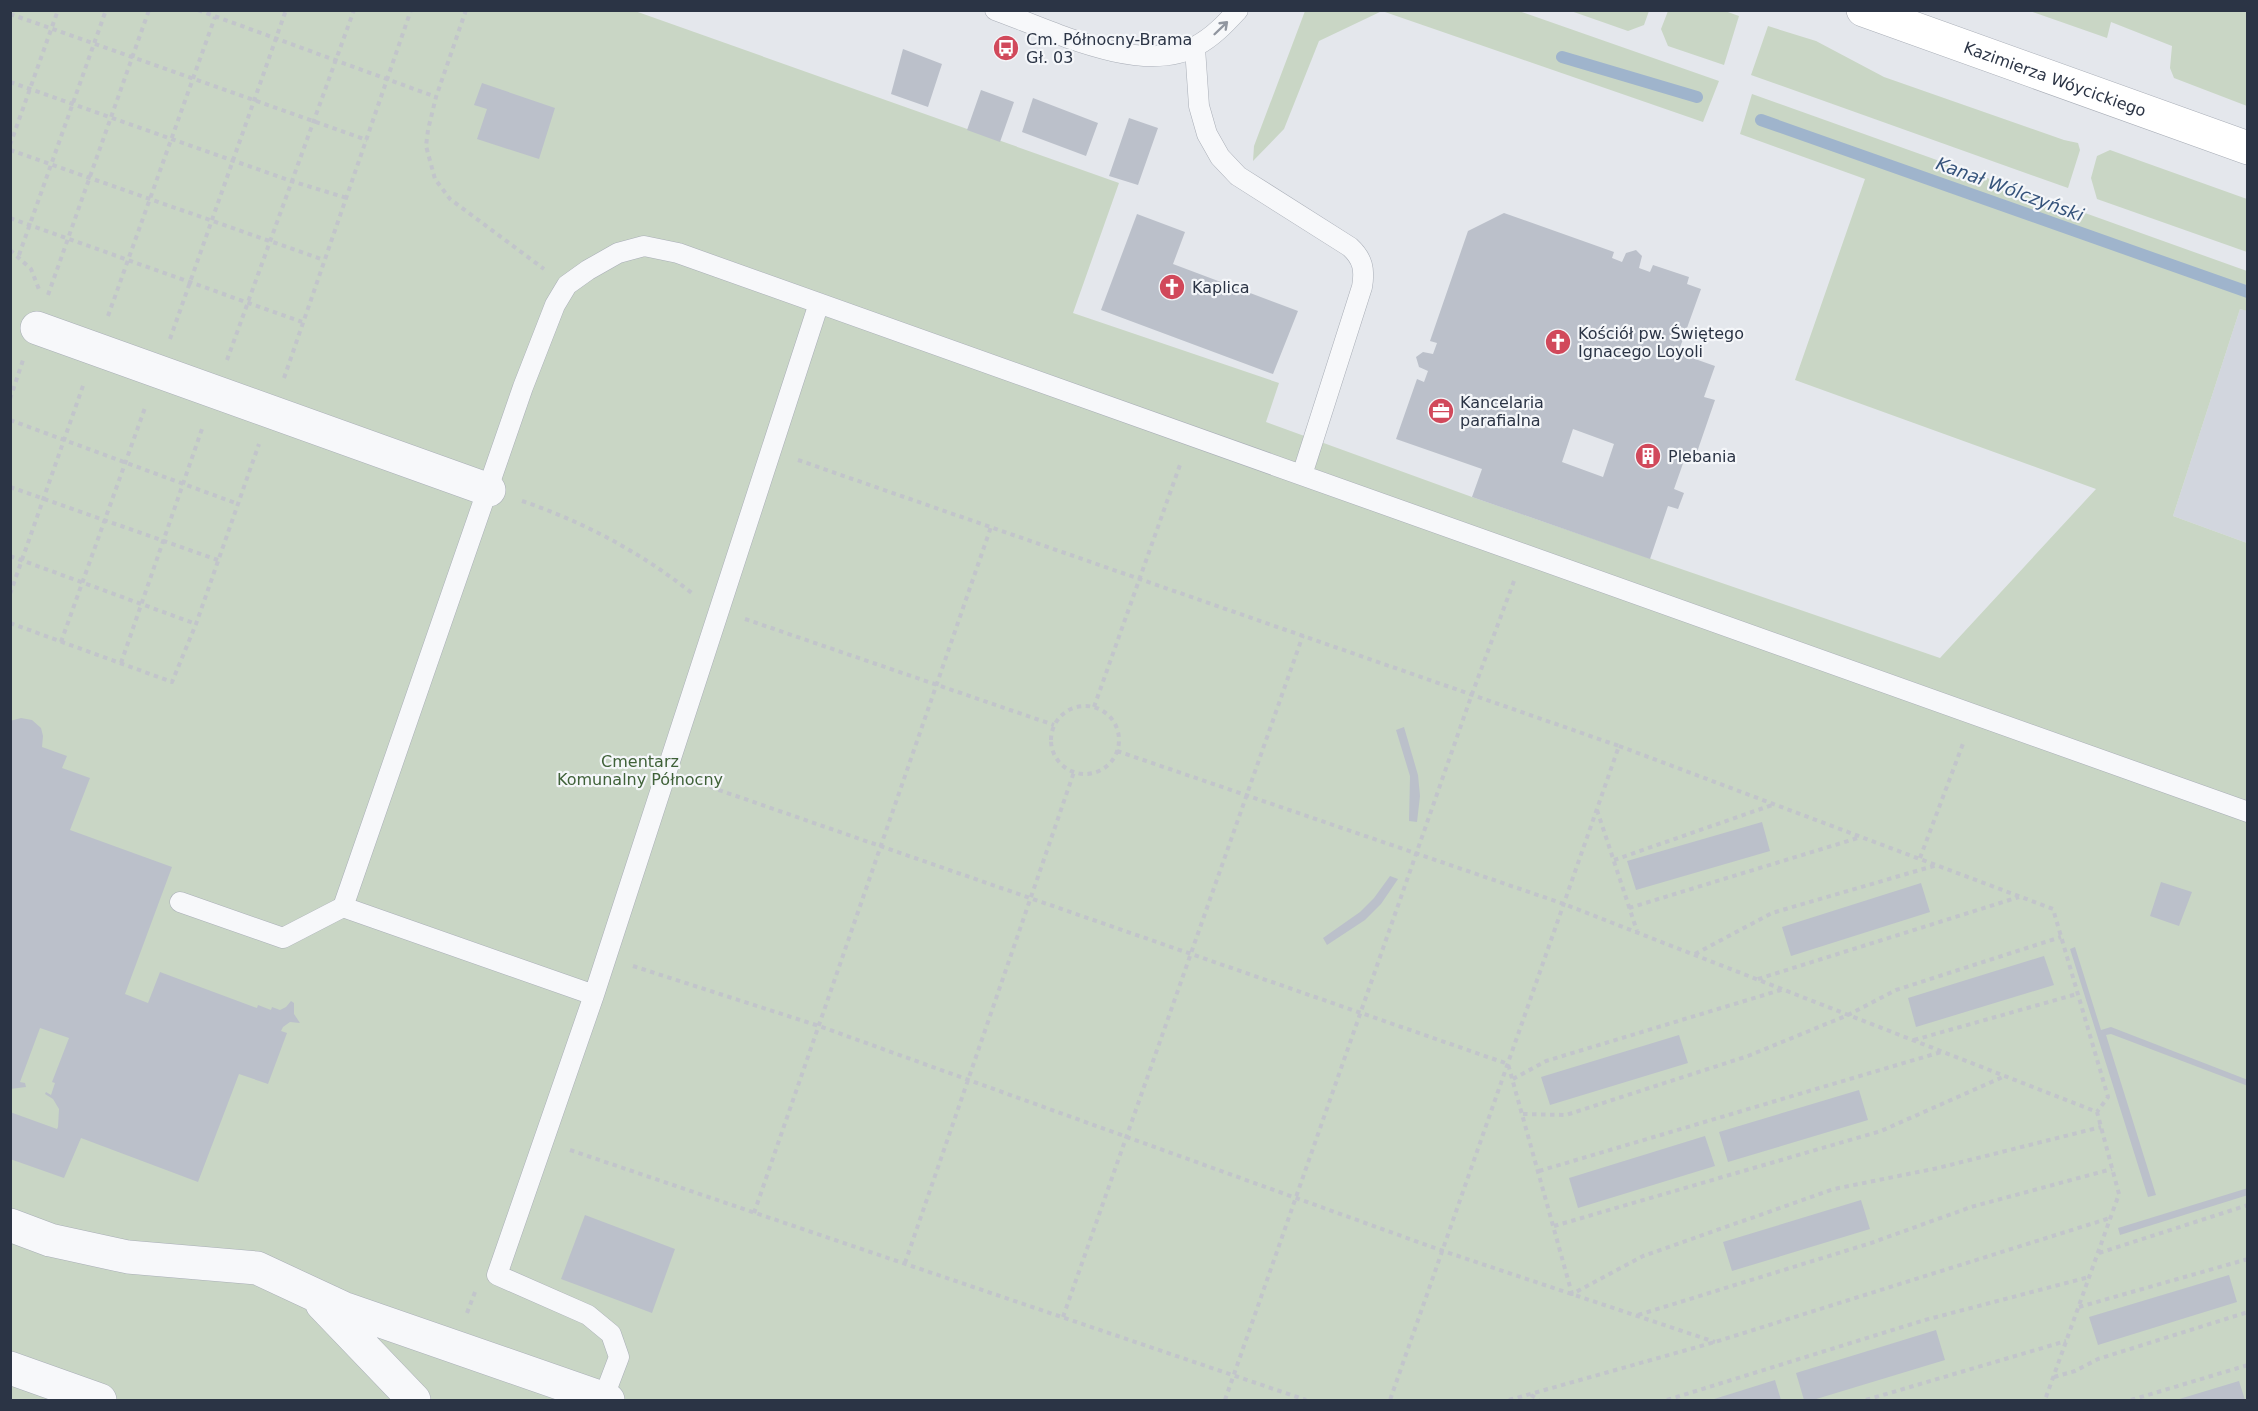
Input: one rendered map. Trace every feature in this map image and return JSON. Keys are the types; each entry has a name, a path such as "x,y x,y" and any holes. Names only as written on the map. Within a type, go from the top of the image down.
{"street":[{"name":"Kazimierza Wóycickiego","path":"1863,10 2247,148"},
{"path":"35,329 489,490"},
{"path":"10,1225 50,1240 128,1257 257,1268 343,1308 606,1400"},
{"path":"312,1294 414,1401"},
{"path":"10,1368 100,1401"}],"lane":[{"path":"995,10 1112,53 1141,57 1170,56 1195,48 1217,32 1238,10"},
{"path":"1195,48 1199,106 1207,134 1220,157 1238,176 1350,247 1359,256 1364,266 1362,287 1302,475"},
{"path":"180,902 283,938 343,907 527,377 555,305 567,285 588,270 618,254 644,246 678,253 2247,812"},
{"path":"606,1400 619,1357 611,1334 588,1314 497,1275 594,994 819,303"},
{"path":"343,907 594,994"}],"path":[{"path":"58,10 10,148 324,260"},
{"path":"19,255 106,10"},
{"path":"10,399 149,10"},
{"path":"198,10 436,98"},
{"path":"61,642 286,10"},
{"path":"121,663 215,392 354,10"},
{"path":"10,623 172,682 196,624 261,437 272,413 411,10"},
{"path":"466,10 436,98 426,146 435,179 450,199 567,285"},
{"path":"11,14 367,140"},
{"path":"10,594 215,17"},
{"path":"10,82 292,181 347,198"},
{"path":"10,218 302,322"},
{"path":"10,420 238,504"},
{"path":"1094,707 1191,436"},
{"path":"771,451 1619,746 2053,909 2108,1097 2097,1112"},
{"path":"10,487 218,560"},
{"path":"489,490 538,506 602,534 670,575 707,606 1054,725"},
{"path":"754,1213 991,527"},
{"path":"1225,1401 1472,694 1524,554"},
{"path":"10,556 196,624"},
{"path":"1063,1317 1303,635"},
{"path":"1088,705 1094,707 1111,717 1117,729 1119,742 1117,751 1108,766 1095,773 1081,774 1068,770 1057,761 1051,748 1050,734 1064,712 1075,707 1088,705"},
{"path":"1920,858 1974,715"},
{"path":"1390,1401 1619,746"},
{"path":"1117,751 1564,904 2097,1112"},
{"path":"666,771 1508,1064"},
{"path":"905,1263 1074,772"},
{"path":"1614,860 1775,804"},
{"path":"1597,809 1637,932"},
{"path":"1629,909 1861,836"},
{"path":"1694,954 1772,913 1937,865"},
{"path":"1758,979 2020,897"},
{"path":"1523,1114 1566,1114 1749,1056 1848,1015 1896,990 2061,937"},
{"path":"606,957 819,1026 1443,1251 1715,1342"},
{"path":"1513,1079 1546,1060 1784,990"},
{"path":"1913,1040 2077,994"},
{"path":"1539,1171 1942,1052"},
{"path":"1508,1064 1572,1294"},
{"path":"1554,1226 1881,1131 2005,1076"},
{"path":"2039,1401 2045,1399 2119,1194 2097,1112"},
{"path":"1572,1294 1643,1256 1834,1189 1938,1168 2101,1127"},
{"path":"544,1141 1306,1401"},
{"path":"1637,1316 1871,1243 1971,1207 2112,1169"},
{"path":"2098,1253 2247,1205"},
{"path":"1509,1401 1715,1342 2110,1218"},
{"path":"2078,1308 2247,1259"},
{"path":"1668,1401 1925,1320 2090,1277"},
{"path":"2053,1377 2075,1371 2098,1359 2247,1312"},
{"path":"1866,1401 2066,1341"},
{"path":"2131,1401 2247,1365"},
{"path":"1530,1394 1539,1401"}],"shaded area":[{"path":"2240,309 2248,311 2247,543 2173,516"}],"green space":[{"name":"Cmentarz Komunalny Północny","path":"10,11 635,11 1119,183 1073,313 1279,383 1266,422 1472,497 1940,658 2096,489 1795,380 1865,179 1740,134 1752,94 2247,271 2247,311 2240,309 2173,516 2247,543 2247,1400 11,1400"},
{"path":"1305,11 1382,11 1319,41 1284,129 1253,161 1254,146"},
{"path":"1382,11 1519,11 1719,81 1703,122"},
{"path":"1571,11 1649,11 1644,25 1628,31"},
{"path":"1668,11 1725,11 1739,16 1724,65 1668,46 1661,29"},
{"path":"2030,11 2247,11 2247,106 2174,78 2170,68 2172,46 2111,22 2107,38"},
{"path":"1768,26 1816,41 1884,77 2078,143 2080,150 2068,188 1751,75"},
{"path":"2110,150 2247,199 2247,252 2097,199 2091,178 2097,156"}],"building":[{"path":"903,49 942,64 928,107 891,94"},
{"path":"482,83 555,108 539,159 477,139 487,109 474,105"},
{"path":"981,90 1014,102 1000,142 967,130"},
{"path":"1033,98 1098,123 1086,156 1022,132"},
{"path":"1129,118 1158,128 1138,185 1109,176"},
{"name":"Kościół pw. Świętego Ignacego Loyoli","path":"1504,213 1614,252 1612,258 1622,262 1626,253 1636,250 1642,256 1639,268 1650,272 1653,265 1689,277 1687,284 1701,289 1678,353 1715,366 1704,397 1715,400 1695,458 1686,455 1674,489 1684,493 1678,509 1668,506 1650,559 1472,497 1482,469 1396,439 1417,379 1424,382 1428,371 1419,367 1416,357 1423,352 1433,354 1437,343 1430,341 1468,231","holes":["1573,429 1614,444 1603,477 1562,462"]},
{"name":"Kaplica","path":"1137,214 1185,232 1173,264 1298,311 1273,374 1101,310"},
{"path":"21,718 32,720 41,728 42,747 67,756 62,768 90,778 70,830 172,867 125,994 148,1003 160,972 257,1008 258,1005 271,1010 272,1007 280,1010 291,1001 294,1003 294,1014 300,1023 290,1022 283,1027 281,1031 287,1033 268,1084 239,1074 198,1182 81,1138 64,1178 10,1159 10,1112 57,1129 58,1127 59,1109 53,1099 45,1094 46,1092 51,1095 55,1083 52,1082 69,1038 40,1028 20,1082 25,1083 26,1087 10,1089 10,721"},
{"path":"1404,727 1418,775 1420,796 1417,822 1409,821 1410,776 1396,730"},
{"path":"1762,822 1770,851 1636,890 1627,861"},
{"path":"1390,876 1398,879 1381,904 1365,920 1327,945 1323,938 1360,912"},
{"path":"2161,882 2192,892 2179,926 2150,916"},
{"path":"1921,883 1930,912 1791,956 1782,927"},
{"path":"2075,947 2101,1030 2111,1027 2248,1080 2248,1086 2111,1034 2106,1035 2156,1195 2148,1197 2070,949"},
{"path":"2044,956 2054,985 1916,1027 1908,998"},
{"path":"1679,1035 1688,1063 1550,1105 1541,1077"},
{"path":"1859,1090 1868,1120 1728,1162 1719,1132"},
{"path":"1705,1136 1715,1166 1578,1208 1569,1178"},
{"path":"2248,1188 2248,1195 2120,1235 2118,1228"},
{"path":"1861,1200 1870,1229 1732,1271 1723,1242"},
{"path":"585,1215 675,1249 652,1313 561,1279"},
{"path":"2229,1275 2237,1302 2098,1345 2089,1317"},
{"path":"1936,1330 1945,1360 1813,1400 1804,1400 1796,1373"},
{"path":"1775,1380 1781,1400 1711,1400"},
{"path":"2239,1381 2245,1400 2176,1400"}],"waterway":[{"name":"Kanał Wólczyński","path":"1562,57 1697,97"},
{"name":"Kanał Wólczyński","path":"1761,120 2248,292"}],"place":[{"name":"Cm. Północny-Brama Gł. 03","path":"1006,48"},
{"name":"Kaplica","path":"1172,287"},
{"name":"Kościół pw. Świętego Ignacego Loyoli","path":"1558,342"},
{"name":"Kancelaria parafialna","path":"1441,411"},
{"name":"Plebania","path":"1648,456"}]}
